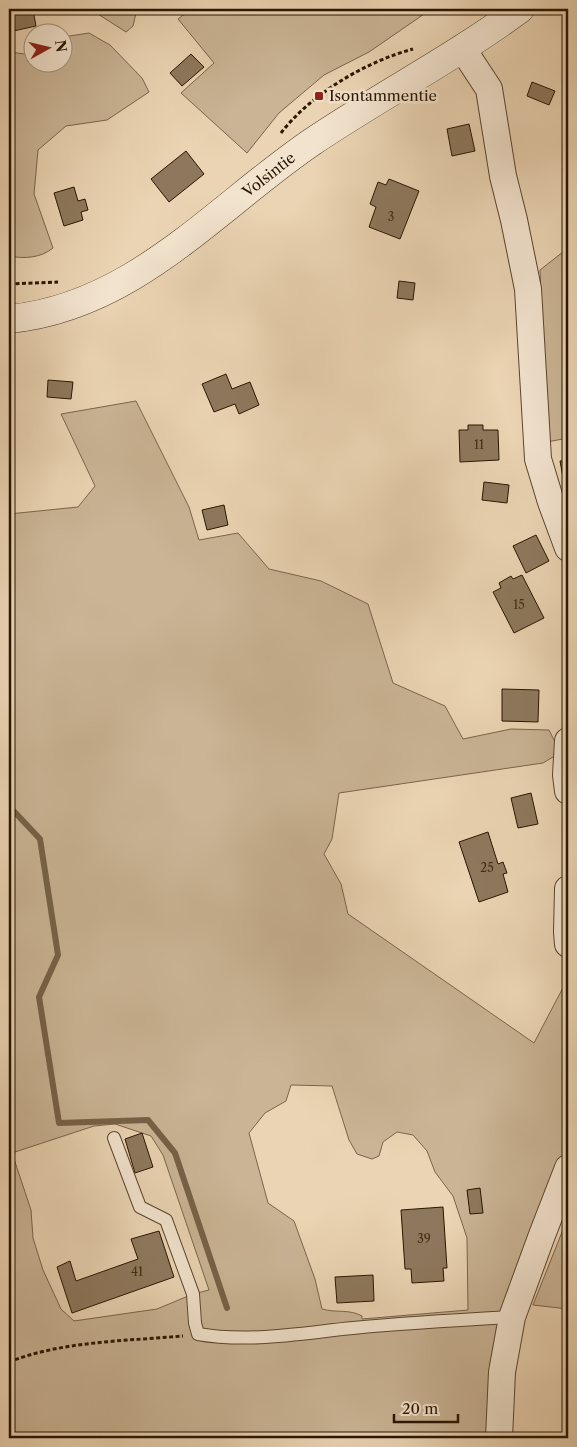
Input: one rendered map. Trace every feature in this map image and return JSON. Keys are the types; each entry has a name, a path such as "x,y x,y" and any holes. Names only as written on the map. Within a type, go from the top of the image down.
{"street":[{"name":"Volsintie","path":"9,318 24,317 66,307 108,290 138,274 167,254 301,150 520,9"},
{"path":"462,48 489,89 503,176 528,288 538,459 568,548"},
{"path":"568,741 566,775 568,791"},
{"path":"568,888 568,944"},
{"path":"499,1438 502,1372 512,1317 568,1168"}],"lane":[{"path":"114,1138 140,1207 166,1220 193,1294 198,1334 212,1337 256,1338 394,1324 512,1317"}],"path":[{"path":"9,1362 28,1355 62,1348 198,1334"}],"shaded area":[{"path":"90,9 137,9 133,26 126,32"},
{"path":"191,9 430,10 369,52 324,75 279,113 247,153 181,93 214,63 178,19"},
{"path":"89,33 110,45 142,78 149,92 107,120 66,126 38,150 34,194 53,248 43,254 32,257 9,256 9,52 22,54 22,72 72,72 72,36"},
{"path":"568,248 568,438 547,442 540,270"},
{"path":"136,401 189,507 199,540 238,533 269,569 321,581 368,604 393,683 445,706 463,739 511,729 549,730 555,742 558,754 543,763 339,793 332,839 324,854 341,884 348,914 534,1043 567,980 568,983 568,1148 560,1165 490,1438 9,1438 9,514 78,507 95,486 61,414","holes":["291,1085 332,1086 349,1140 357,1154 372,1159 379,1156 383,1142 397,1132 413,1135 427,1151 435,1172 453,1196 467,1238 468,1310 362,1319 362,1316 357,1314 322,1309 315,1279 294,1221 268,1203 249,1133 265,1113 286,1101","115,1124 151,1136 163,1155 209,1290 193,1294 157,1309 74,1321 61,1309 43,1270 33,1238 31,1210 12,1153 94,1126"]},
{"path":"568,1217 568,1309 533,1305"}],"building":[{"path":"9,9 33,10 35,22 22,22 22,29 9,32"},
{"path":"191,54 204,67 182,86 170,73"},
{"path":"532,82 555,91 549,105 527,96"},
{"path":"469,124 475,151 452,156 447,129"},
{"path":"186,151 204,174 169,202 151,179"},
{"path":"389,179 419,191 400,239 369,227 376,207 370,204 378,182 386,185"},
{"path":"74,187 78,201 85,199 88,210 81,212 83,220 64,226 54,193"},
{"path":"399,281 415,283 413,300 397,298"},
{"path":"226,374 232,389 250,382 259,405 239,414 235,404 214,412 202,384"},
{"path":"48,380 73,382 71,399 47,397"},
{"path":"468,425 483,425 483,430 498,430 499,460 460,462 459,430 468,430"},
{"path":"568,460 568,493 566,494 560,461"},
{"path":"484,482 509,485 507,503 482,500"},
{"path":"224,505 228,525 207,530 202,510"},
{"path":"536,535 549,561 526,573 513,546"},
{"path":"522,575 544,618 514,633 493,592 501,588 499,583 511,576 513,579"},
{"path":"502,689 539,690 538,722 502,721"},
{"path":"531,793 538,824 518,828 511,798"},
{"path":"488,832 498,864 503,862 507,873 503,874 508,892 479,902 459,842"},
{"path":"142,1133 153,1167 135,1173 125,1139"},
{"path":"480,1188 483,1213 470,1214 467,1190"},
{"path":"443,1207 447,1268 443,1268 444,1281 412,1283 411,1269 405,1269 401,1210"},
{"path":"159,1231 174,1277 72,1313 57,1267 70,1261 76,1281 138,1259 131,1239"},
{"path":"373,1275 374,1301 337,1303 335,1277"}],"waterway":[{"path":"9,806 40,839 58,955 39,997 59,1123 148,1120 175,1153 227,1308"}],"place":[{"name":"Isontammentie","path":"319,96"}]}
